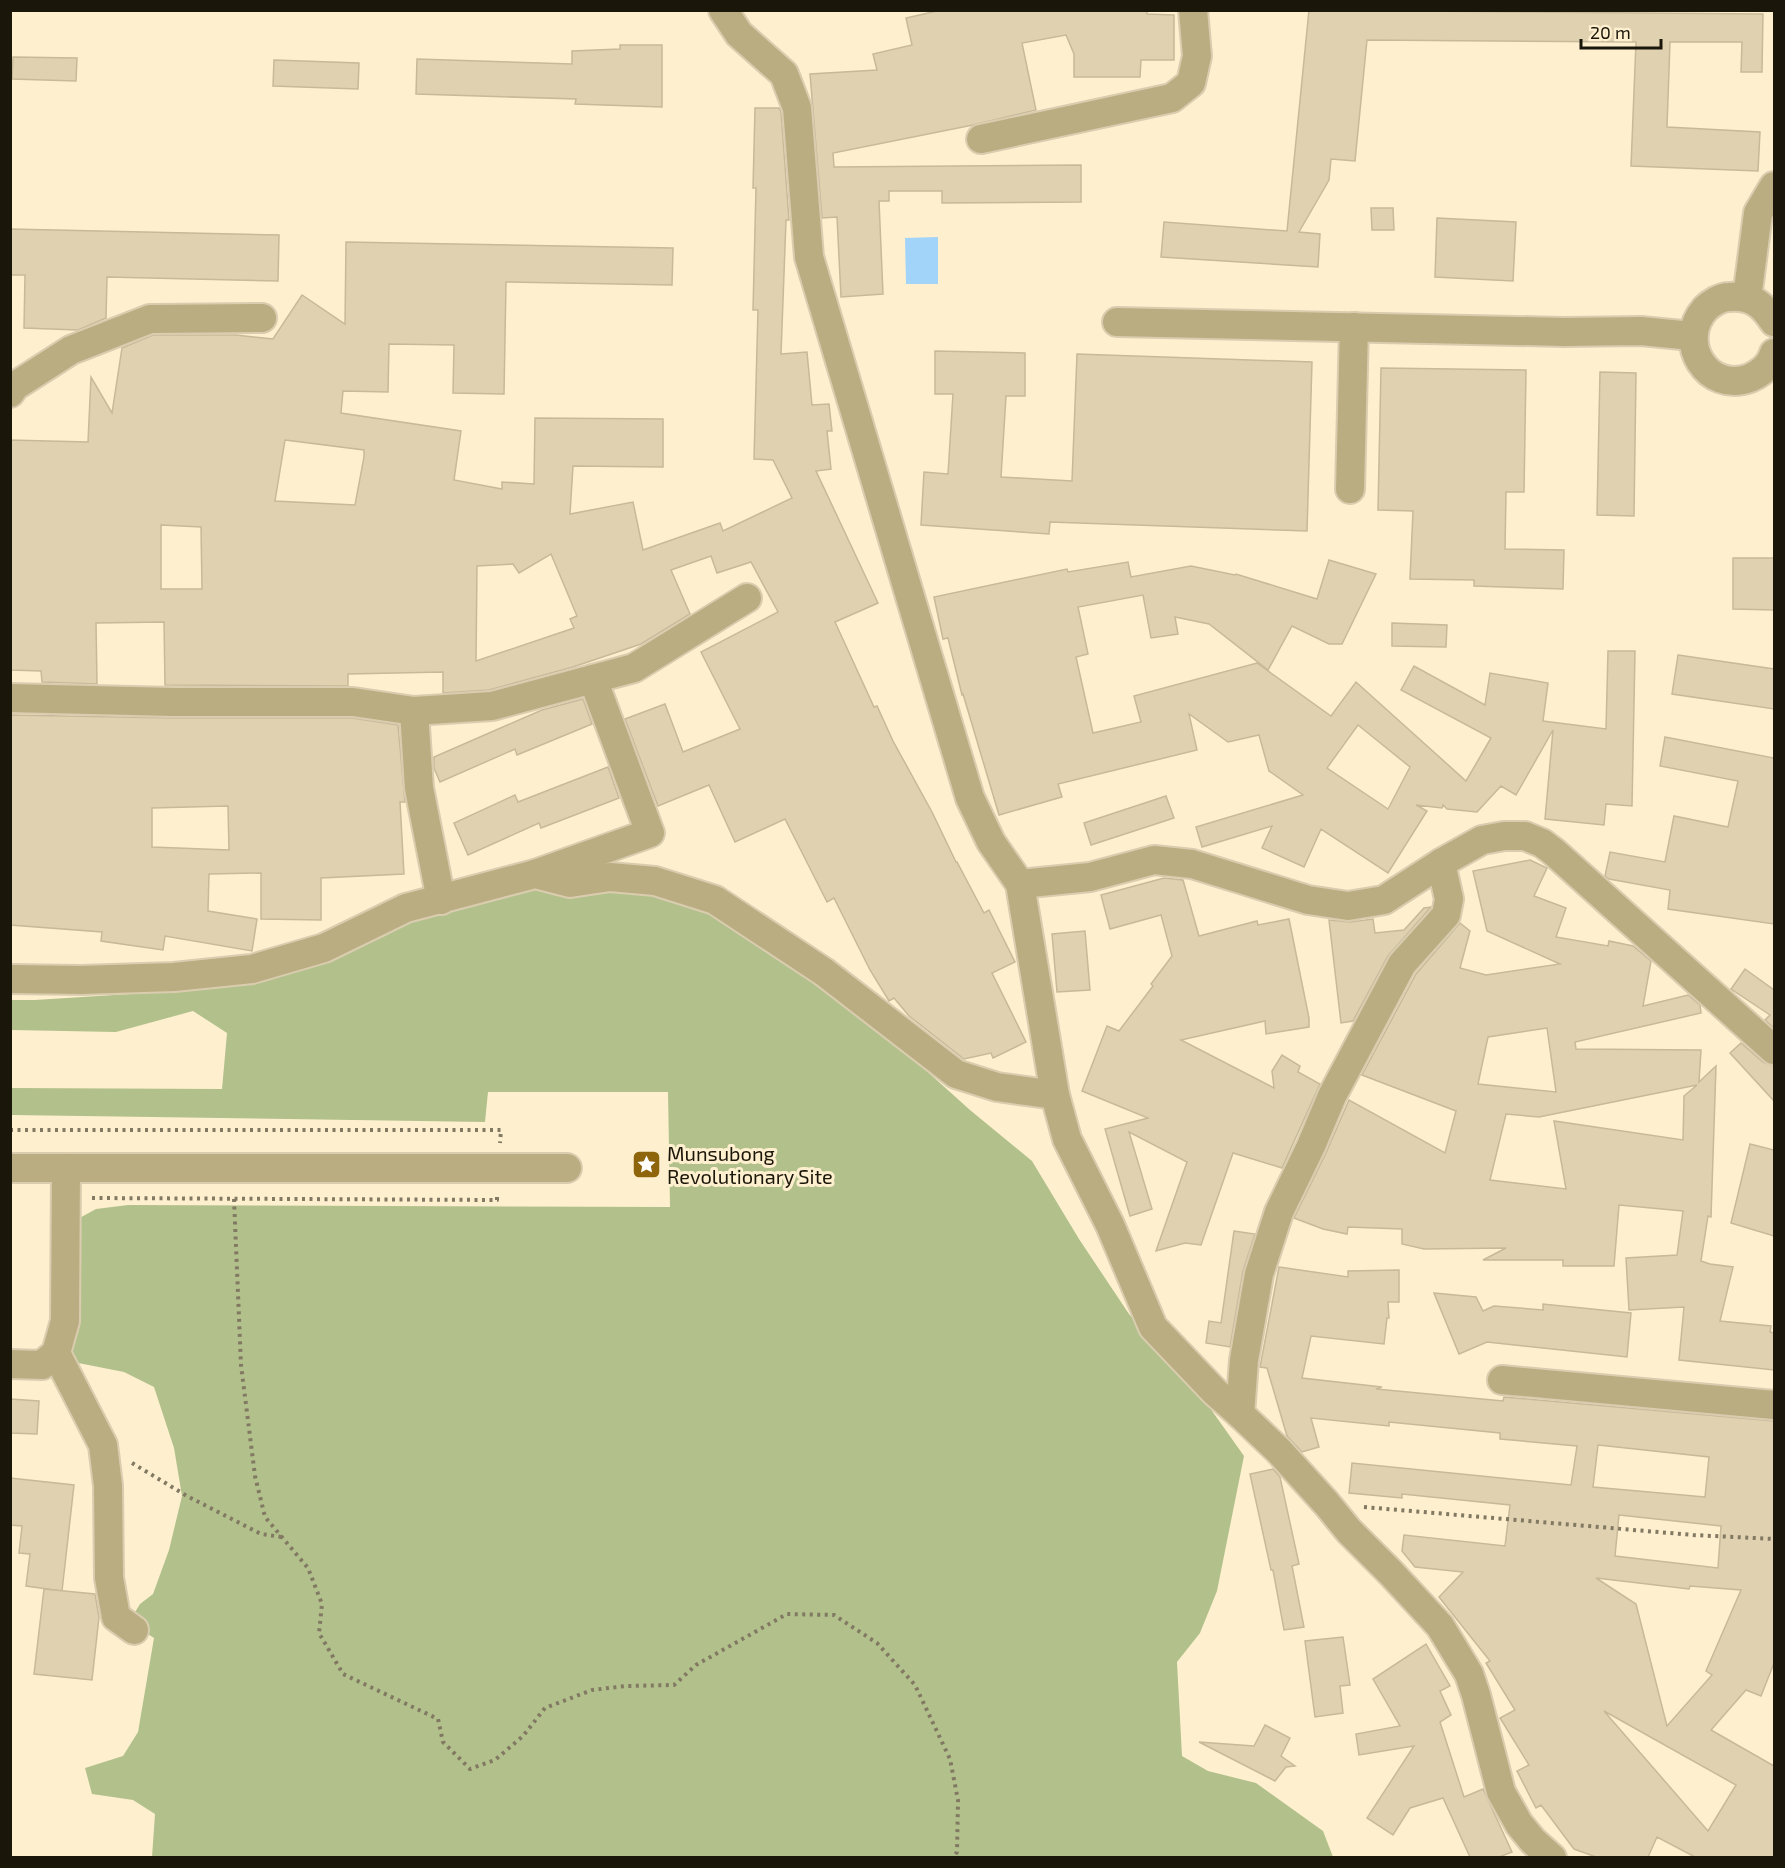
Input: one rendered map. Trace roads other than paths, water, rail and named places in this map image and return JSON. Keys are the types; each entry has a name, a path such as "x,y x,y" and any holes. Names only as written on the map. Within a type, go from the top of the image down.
{"street":[{"path":"723,10 739,34 784,74 797,108 809,257 970,798 991,842 1020,884 1055,1095 1067,1138 1110,1225 1153,1327 1327,1504 1349,1532 1440,1626 1469,1674 1501,1792 1519,1824 1533,1841 1552,1857"},
{"path":"981,139 1172,98 1191,83 1197,56 1193,14"},
{"path":"1747,298 1758,213 1774,186"},
{"path":"1770,373 1733,380 1724,379 1707,371 1696,355 1692,336 1698,318 1710,303 1728,297 1747,298 1764,307 1774,322"},
{"path":"10,393 15,386 71,350 150,319 262,318"},
{"path":"1118,322 1641,331 1692,336"},
{"path":"1350,489 1354,327"},
{"path":"10,698 173,702 353,702 414,711 492,706 634,668 747,598"},
{"path":"10,979 151,978 252,969 324,948 406,908 535,874 650,833 593,679"},
{"path":"414,711 418,788 441,900"},
{"path":"1020,884 1090,877 1154,860 1192,864 1308,900 1348,906 1384,900 1482,840 1504,836 1525,836 1542,843 1554,852 1774,1050"},
{"path":"1240,1414 1244,1360 1259,1274 1279,1212 1332,1096 1402,964 1446,915 1449,899 1441,863"},
{"path":"535,874 570,883 610,877 655,881 715,900 824,972 956,1074 997,1087 1055,1095"},
{"path":"10,1168 567,1168"},
{"path":"10,1364 42,1365 56,1353 65,1321 66,1168"},
{"path":"56,1353 103,1445 108,1486 109,1578 116,1617 134,1630"},
{"path":"1502,1380 1774,1405"}],"water":[{"path":"938,237 938,284 906,284 905,238"}],"place":[{"name":"Munsubong Revolutionary Site","path":"646,1165"}]}
